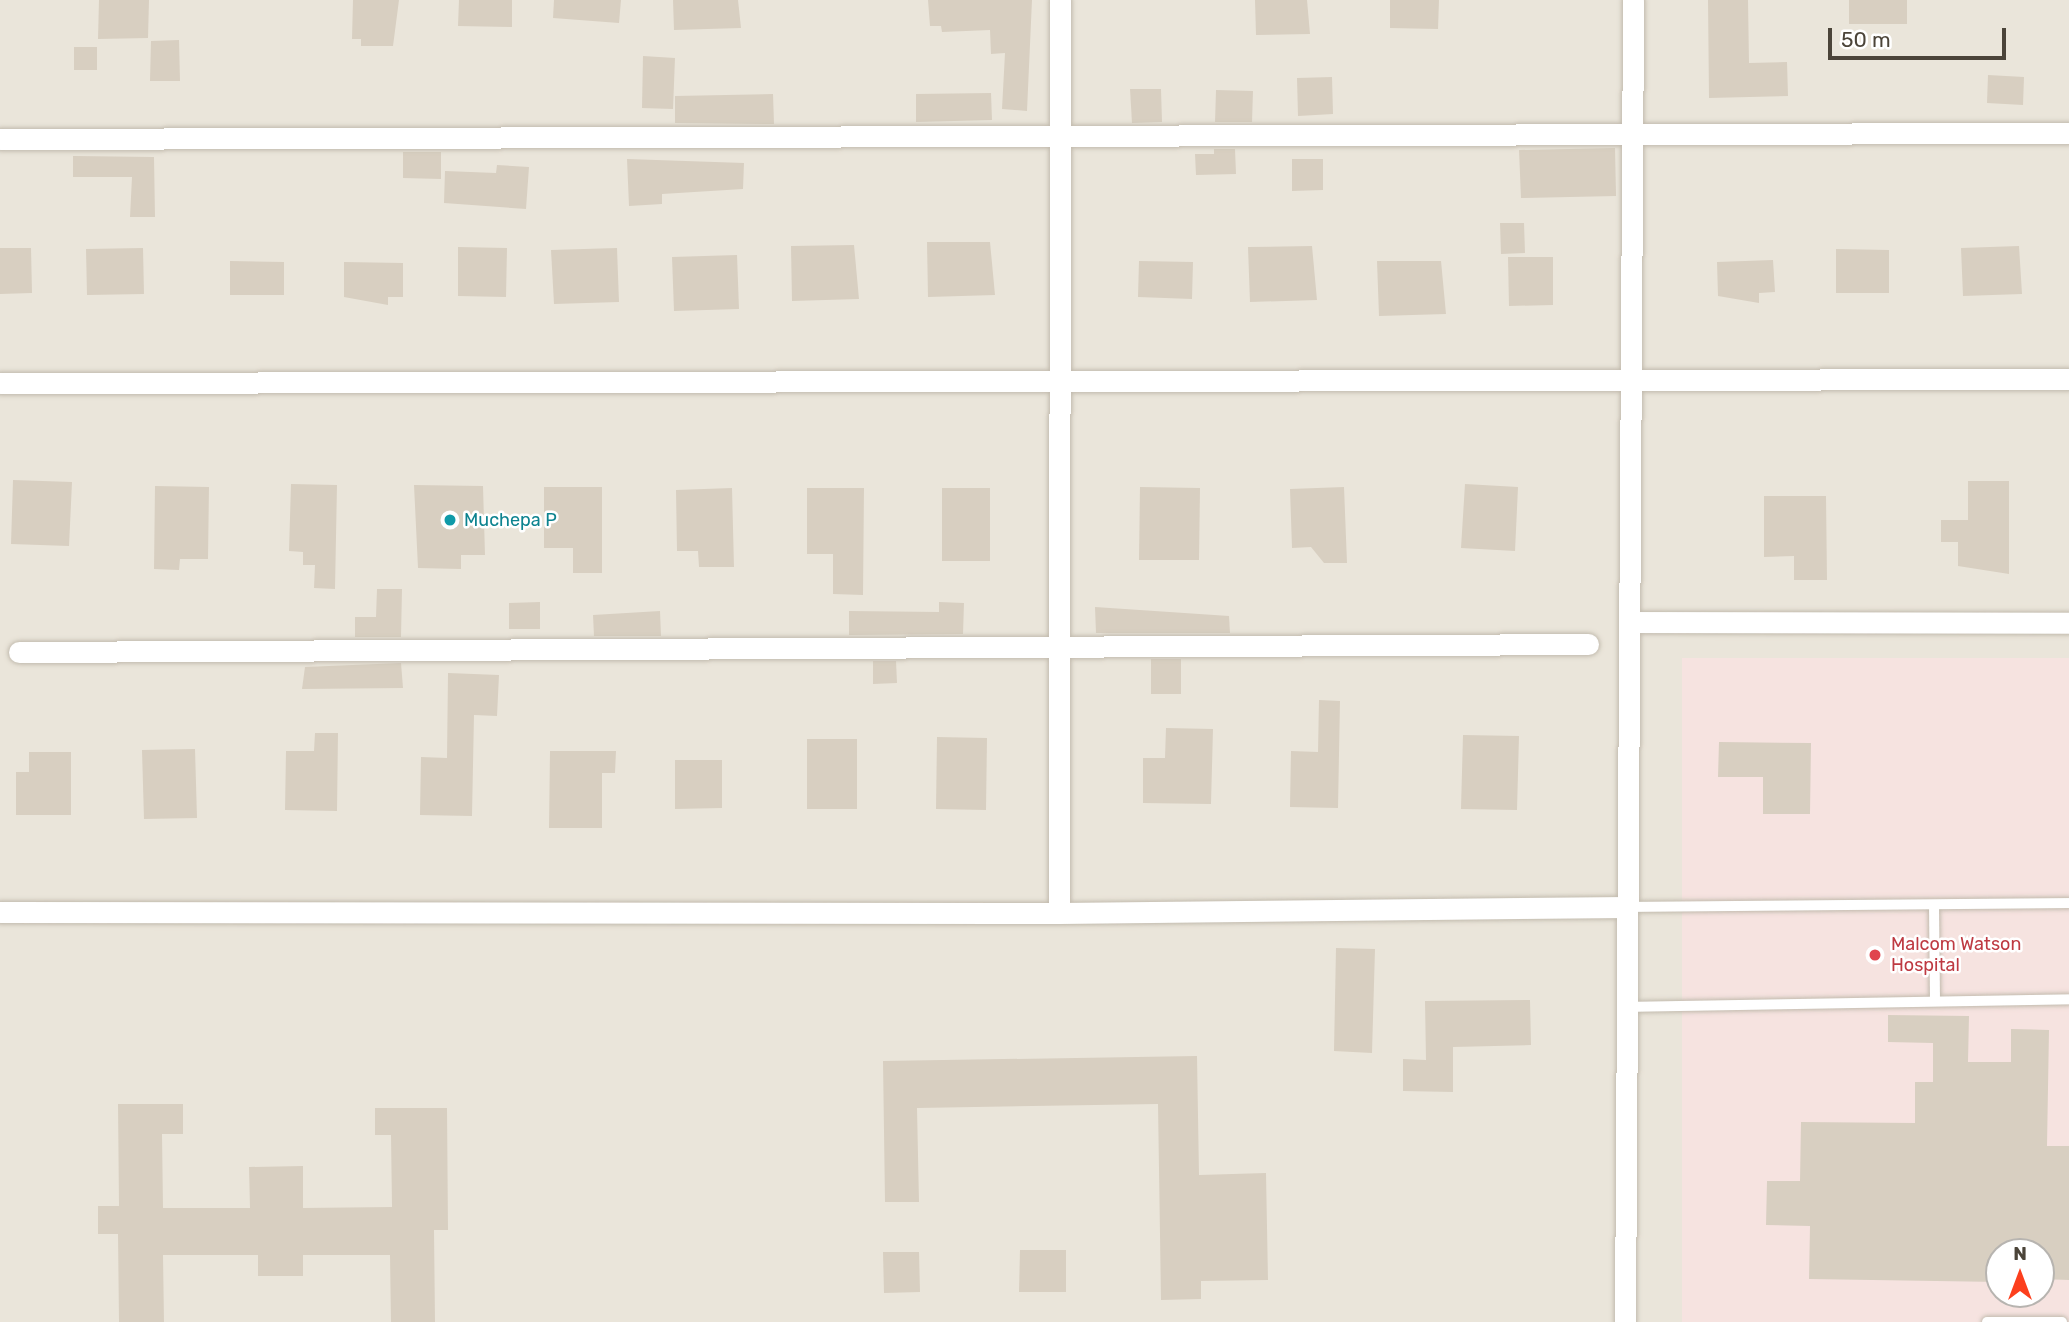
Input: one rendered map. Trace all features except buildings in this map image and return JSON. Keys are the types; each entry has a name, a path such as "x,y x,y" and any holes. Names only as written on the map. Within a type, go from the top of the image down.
{"street":[{"path":"1059,913 1056,383 1060,0"},
{"path":"1625,1322 1633,0"},
{"path":"0,139 1632,131 2069,133"},
{"path":"0,383 2069,379"},
{"path":"1629,622 2069,623"},
{"path":"19,652 1588,644"},
{"path":"0,912 1059,913 1627,907"}],"lane":[{"path":"1627,907 2069,904 2069,917"},
{"path":"1934,905 1935,1000"},
{"path":"1627,1007 2069,999"},
{"path":"1987,1322 2062,1322"}],"shaded area":[{"path":"0,0 2069,0 2069,1322 0,1322"},
{"name":"Malcom Watson Hospital","path":"1682,658 2069,658 2069,1322 1682,1322"}],"place":[{"name":"Muchepa P","path":"450,520"},
{"name":"Malcom Watson Hospital","path":"1875,955"}]}
